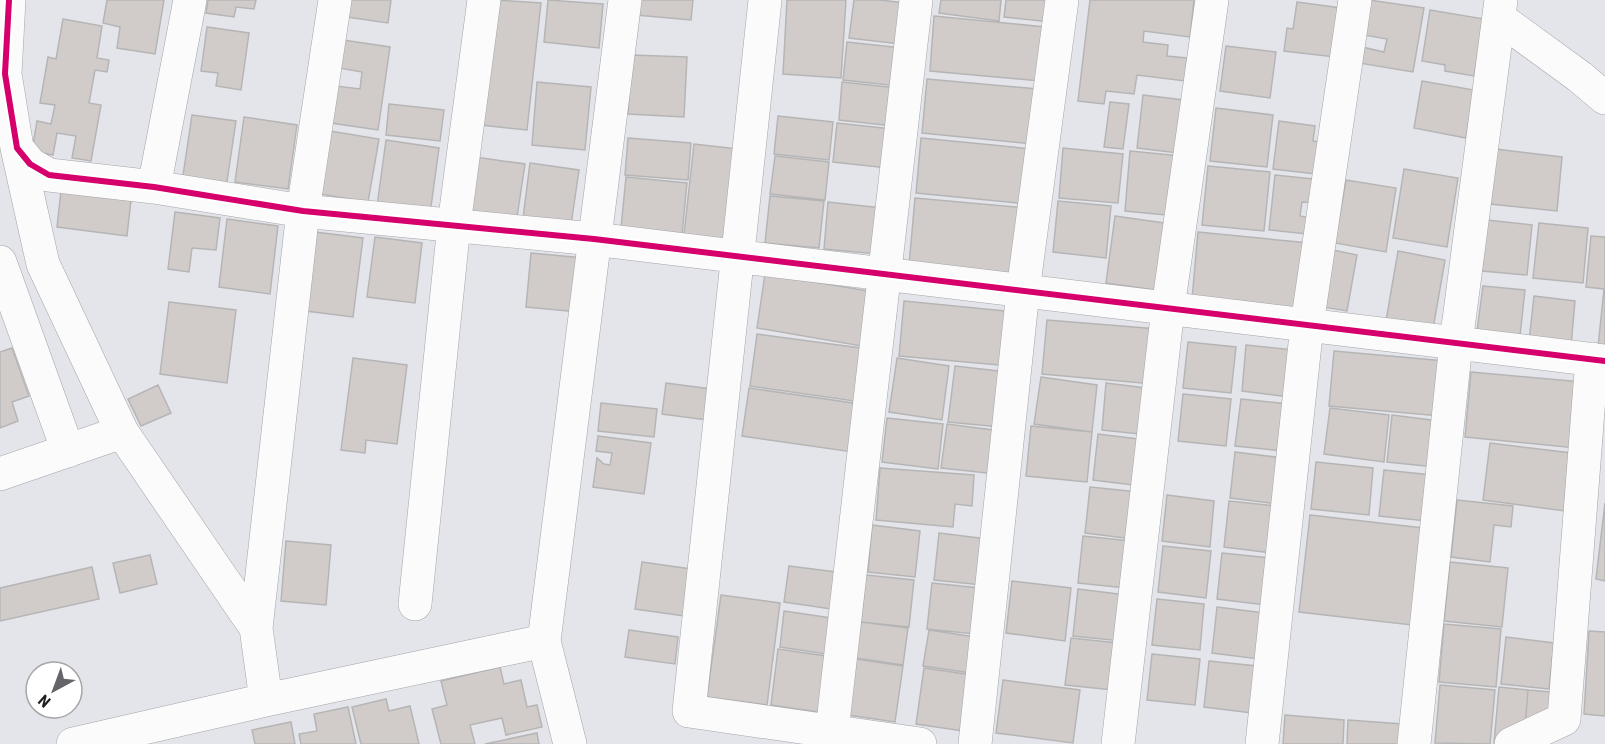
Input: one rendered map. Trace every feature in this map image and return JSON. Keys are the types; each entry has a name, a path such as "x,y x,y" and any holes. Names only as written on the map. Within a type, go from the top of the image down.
{"street":[{"path":"9,0 4,74 17,148 43,264 122,432 256,628"},
{"path":"154,187 190,0"},
{"path":"266,700 256,628 303,211 335,0"},
{"path":"415,604 454,225 484,0"},
{"path":"570,744 544,640 626,0"},
{"path":"765,0 689,711 830,738 920,744"},
{"path":"830,738 916,0"},
{"path":"975,744 1023,291 1062,0"},
{"path":"1118,744 1168,308 1212,0"},
{"path":"1262,744 1307,325 1355,0"},
{"path":"1500,9 1605,98"},
{"path":"1414,744 1456,343 1500,9"},
{"path":"17,148 30,164 49,175 154,187 303,211 594,239 1598,360 1564,719 1511,744"},
{"path":"0,262 68,451"},
{"path":"0,474 122,432"},
{"path":"73,744 544,640"}],"building":[{"path":"107,0 164,0 155,54 117,48 120,27 103,23"},
{"path":"208,0 256,0 254,9 236,7 234,17 206,13"},
{"path":"349,0 391,0 388,23 347,17"},
{"path":"495,0 541,3 527,130 481,125"},
{"path":"548,0 603,4 599,48 544,42"},
{"path":"637,0 693,0 691,20 636,15"},
{"path":"787,0 846,0 841,78 783,74"},
{"path":"854,0 905,3 900,44 849,38"},
{"path":"941,0 1001,0 999,21 939,13"},
{"path":"1006,0 1053,0 1050,22 1004,17"},
{"path":"1090,0 1194,0 1190,37 1144,31 1143,42 1168,45 1167,56 1187,58 1185,81 1137,75 1134,94 1106,91 1104,104 1078,101"},
{"path":"1369,0 1424,8 1413,72 1359,63 1362,47 1384,52 1387,39 1364,35"},
{"path":"1297,2 1341,8 1335,57 1284,51 1287,28 1293,29"},
{"path":"1430,10 1484,19 1474,76 1445,71 1445,65 1422,61"},
{"path":"934,16 1045,27 1040,81 930,71"},
{"path":"63,19 102,26 97,58 109,60 107,72 95,70 89,103 101,105 91,161 72,158 76,136 57,133 53,155 32,151 37,121 51,124 55,105 40,103 48,57 56,59"},
{"path":"207,27 249,33 241,90 216,86 218,73 201,71"},
{"path":"343,40 390,47 378,130 331,123 336,86 360,89 362,72 339,68"},
{"path":"847,42 902,48 898,86 843,80"},
{"path":"1226,46 1276,52 1270,98 1220,91"},
{"path":"631,55 687,57 684,117 628,114"},
{"path":"927,79 1038,89 1033,144 922,133"},
{"path":"1422,81 1474,90 1466,138 1414,128"},
{"path":"537,82 591,87 585,150 532,145"},
{"path":"842,82 897,88 893,126 839,120"},
{"path":"1143,95 1184,100 1178,153 1137,148"},
{"path":"1110,102 1129,104 1123,149 1104,147"},
{"path":"389,104 444,110 440,141 386,135"},
{"path":"1216,108 1273,115 1267,167 1210,161"},
{"path":"192,115 236,121 226,188 182,182"},
{"path":"778,116 833,122 829,160 774,154"},
{"path":"244,117 297,125 288,189 235,182"},
{"path":"1279,121 1315,126 1313,141 1328,142 1324,175 1273,169"},
{"path":"837,123 892,129 888,168 833,162"},
{"path":"330,131 379,139 368,202 320,194"},
{"path":"628,138 691,143 688,180 625,175"},
{"path":"921,138 1032,149 1027,204 916,193"},
{"path":"386,140 439,148 430,214 377,206"},
{"path":"694,144 746,150 735,241 684,234"},
{"path":"1063,148 1123,154 1118,203 1059,198"},
{"path":"1496,149 1562,157 1557,211 1490,204"},
{"path":"1130,151 1181,156 1176,216 1125,211"},
{"path":"775,156 829,162 825,200 770,194"},
{"path":"475,157 525,164 516,224 467,217"},
{"path":"530,163 579,170 570,232 522,226"},
{"path":"1208,166 1270,172 1264,231 1202,225"},
{"path":"1404,169 1458,178 1447,247 1393,238"},
{"path":"1275,175 1322,180 1319,203 1302,202 1300,216 1318,219 1316,235 1269,230"},
{"path":"626,177 687,183 682,234 621,228"},
{"path":"1346,180 1396,188 1386,252 1335,243"},
{"path":"61,191 131,200 127,236 57,227"},
{"path":"770,196 824,201 819,248 765,243"},
{"path":"915,198 1026,208 1020,275 909,265"},
{"path":"1058,201 1111,206 1106,258 1053,252"},
{"path":"828,202 882,208 878,254 824,249"},
{"path":"175,212 220,218 216,250 192,248 189,272 168,269"},
{"path":"1115,216 1171,224 1162,291 1106,283"},
{"path":"227,219 278,226 270,294 219,287"},
{"path":"1487,220 1532,225 1527,275 1482,271"},
{"path":"1539,223 1588,228 1583,283 1533,278"},
{"path":"315,232 363,238 353,317 306,311"},
{"path":"1198,232 1309,243 1303,310 1192,299"},
{"path":"1591,236 1605,237 1605,348 1598,347 1604,289 1586,287"},
{"path":"375,237 422,243 415,303 367,297"},
{"path":"1333,250 1357,255 1347,311 1323,307"},
{"path":"1398,251 1445,260 1433,329 1386,321"},
{"path":"531,253 584,258 578,312 526,307"},
{"path":"765,274 875,292 867,347 757,328"},
{"path":"1483,286 1525,290 1520,336 1477,331"},
{"path":"1534,296 1575,301 1571,346 1529,341"},
{"path":"904,301 1015,312 1010,366 899,356"},
{"path":"169,302 236,310 227,383 160,374"},
{"path":"1047,320 1158,329 1153,384 1042,374"},
{"path":"757,334 868,349 861,402 750,386"},
{"path":"1188,342 1236,347 1231,393 1183,388"},
{"path":"1246,345 1294,350 1289,397 1242,391"},
{"path":"12,348 29,396 12,402 18,421 0,428 0,352"},
{"path":"1334,351 1445,361 1440,416 1329,406"},
{"path":"353,358 407,365 397,444 366,440 365,453 341,450"},
{"path":"897,358 949,366 942,420 889,412"},
{"path":"955,366 1007,372 1000,427 948,422"},
{"path":"1471,372 1582,382 1576,448 1465,437"},
{"path":"1041,377 1097,385 1092,432 1034,424"},
{"path":"666,383 711,389 707,420 662,414"},
{"path":"1106,383 1154,389 1149,435 1102,430"},
{"path":"158,385 171,413 141,426 128,399"},
{"path":"749,388 860,404 853,452 742,436"},
{"path":"1183,394 1231,399 1226,446 1178,441"},
{"path":"1241,399 1288,404 1283,451 1235,446"},
{"path":"601,403 657,409 654,437 598,431"},
{"path":"1330,408 1389,415 1384,462 1324,454"},
{"path":"1392,415 1439,421 1435,467 1387,462"},
{"path":"887,418 943,424 938,469 882,462"},
{"path":"947,424 1001,431 996,474 941,468"},
{"path":"1031,426 1092,432 1087,482 1026,476"},
{"path":"1098,434 1146,440 1141,486 1093,480"},
{"path":"598,436 651,443 644,494 593,487 597,458 604,464 610,465 612,453 596,451"},
{"path":"1490,443 1572,453 1565,511 1483,500"},
{"path":"1235,452 1283,458 1278,504 1230,498"},
{"path":"1316,462 1373,468 1369,515 1311,509"},
{"path":"880,468 974,475 972,506 955,504 953,527 876,520"},
{"path":"1384,470 1432,475 1427,521 1379,516"},
{"path":"1090,487 1138,492 1133,539 1085,533"},
{"path":"1167,495 1214,501 1210,547 1162,541"},
{"path":"1457,500 1513,506 1511,527 1494,525 1490,562 1451,557"},
{"path":"1229,501 1277,506 1272,553 1224,547"},
{"path":"1605,503 1605,581 1596,579"},
{"path":"1310,515 1423,528 1412,625 1299,612"},
{"path":"872,525 920,531 915,577 868,572"},
{"path":"939,533 987,539 982,585 934,580"},
{"path":"1083,536 1131,541 1126,588 1078,583"},
{"path":"286,541 331,545 326,605 281,601"},
{"path":"1163,546 1211,551 1206,598 1158,592"},
{"path":"1222,553 1270,558 1265,605 1217,599"},
{"path":"150,555 157,584 120,593 113,563"},
{"path":"642,562 691,569 684,616 635,609"},
{"path":"1450,562 1508,568 1502,627 1444,621"},
{"path":"789,566 836,572 831,609 784,602"},
{"path":"92,567 99,599 0,621 0,588"},
{"path":"866,575 914,580 909,627 861,622"},
{"path":"1012,581 1071,588 1065,641 1006,633"},
{"path":"932,583 980,588 975,634 927,629"},
{"path":"1078,589 1126,595 1121,641 1073,636"},
{"path":"721,595 780,603 767,705 707,697"},
{"path":"1157,599 1204,604 1200,650 1152,645"},
{"path":"1217,607 1264,613 1259,659 1212,653"},
{"path":"784,611 831,618 826,654 780,647"},
{"path":"861,622 908,628 903,665 856,658"},
{"path":"1444,624 1501,629 1496,687 1439,682"},
{"path":"629,630 678,637 675,664 625,657"},
{"path":"929,630 975,637 971,673 923,666"},
{"path":"1589,631 1605,632 1605,716 1584,714"},
{"path":"1506,637 1554,643 1549,689 1501,684"},
{"path":"1071,638 1118,643 1113,690 1065,685"},
{"path":"778,649 826,656 818,712 771,705"},
{"path":"1152,654 1200,659 1195,705 1147,700"},
{"path":"856,659 903,666 895,722 848,715"},
{"path":"1209,661 1257,666 1252,713 1204,707"},
{"path":"500,667 504,684 521,680 527,707 537,705 542,727 506,735 502,718 470,725 475,744 441,744 432,709 447,705 441,681"},
{"path":"924,668 972,675 963,731 916,724"},
{"path":"1003,680 1080,690 1073,743 996,733"},
{"path":"1440,685 1495,690 1490,744 1435,743"},
{"path":"1499,687 1528,690 1525,727 1494,743"},
{"path":"1528,690 1551,692 1550,716 1525,727"},
{"path":"386,699 389,711 410,706 419,744 361,744 352,707"},
{"path":"348,707 356,744 301,744 299,734 317,731 314,714"},
{"path":"1285,715 1344,720 1343,744 1283,744"},
{"path":"1348,720 1403,724 1401,744 1347,744"},
{"path":"291,722 295,744 255,744 252,730"},
{"path":"537,733 539,744 485,744"}],"cycle path":[{"path":"9,0 5,74 17,148 30,164 49,175 154,187 303,211 594,239 1605,361"}]}
